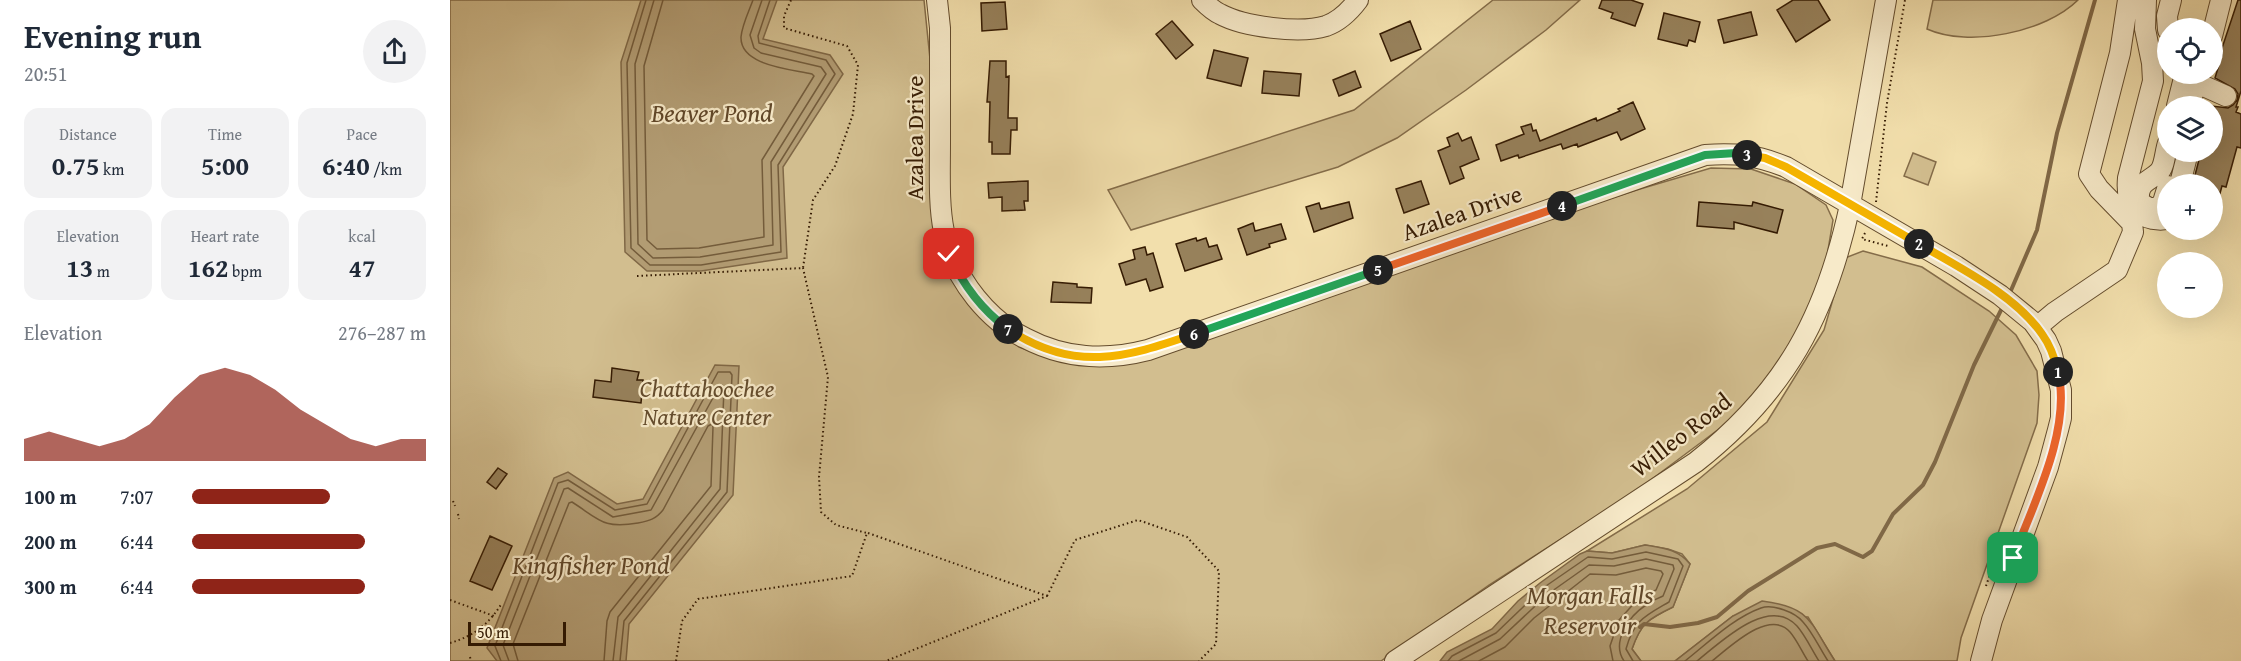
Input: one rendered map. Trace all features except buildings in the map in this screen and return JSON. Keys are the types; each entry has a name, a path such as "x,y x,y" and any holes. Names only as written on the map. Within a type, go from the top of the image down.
{"street":[{"name":"Azalea Drive","path":"937,0 940,28 940,209 949,254 967,287 992,315 1019,336 1066,354 1108,358 1148,350 1705,155 1736,153 1765,158 1786,167 1956,266 2007,300 2037,327 2051,351 2059,376 2062,397 2061,418 2052,454 2013,558 1981,661"},
{"path":"1202,0 1219,14 1239,21 1291,29 1313,29 1327,26 1341,18 1358,0"},
{"name":"Willeo Road","path":"1395,661 1674,477 1716,446 1774,386 1808,331 1829,277 1851,205 1886,0"},
{"path":"2037,327 2117,270 2133,232 2132,223 2098,189 2089,174 2120,53 2128,0"},
{"path":"2145,0 2145,29 2153,81 2128,178 2127,192 2131,205 2137,213 2157,220"},
{"path":"2167,18 2171,0"},
{"path":"2216,18 2221,0"},
{"path":"2208,84 2234,97"},
{"path":"2157,208 2149,208 2139,202 2138,197 2144,182 2161,168 2163,162"}],"path":[{"path":"791,0 784,16 783,28 847,46 858,65 853,114 835,166 813,200 802,268 828,377 819,477 821,512 836,525 867,533 1047,596"},
{"path":"1862,238 1872,217 1877,198 1882,141 1905,0"},
{"path":"637,276 802,268"},
{"path":"453,501 455,506"},
{"path":"458,514 459,519"},
{"path":"886,661 1047,596 1076,540 1138,520 1187,537 1219,571 1216,644 1199,661"},
{"path":"676,661 682,621 698,598 852,576 867,533"},
{"path":"1985,591 1999,550"},
{"path":"450,600 494,616"},
{"path":"450,643 465,639 482,628 494,616 502,603"},
{"path":"470,657 471,661"}],"green space":[{"name":"Chattahoochee Nature Center","path":"450,0 924,0 931,69 930,145 933,229 947,271 968,304 986,322 1019,347 1058,361 1106,365 1263,310 1711,168 1751,169 1795,184 1826,205 1833,220 1825,268 1796,337 1739,414 1636,491 1489,585 1381,661 450,661"},
{"path":"1493,0 1580,0 1546,30 1397,138 1338,167 1131,230 1108,190 1354,110"},
{"path":"1933,0 2078,0 2047,21 2027,28 1985,37 1964,37 1944,35 1927,29"},
{"path":"1913,153 1936,162 1928,185 1904,176"},
{"path":"1863,251 1922,267 1989,311 2016,335 2037,371 2039,395 2037,423 1961,638 1957,661 1835,661 1808,617 1733,616 1675,661 1641,661 1632,649 1642,627 1657,615 1673,607 1690,564 1682,554 1645,545 1612,553 1587,551 1687,489 1767,422 1824,330 1845,258"}],"water":[{"name":"Beaver Pond","path":"641,0 777,0 763,39 830,55 843,74 783,167 787,258 701,271 647,271 625,252 621,62"},
{"name":"Kingfisher Pond","path":"715,365 739,366 733,495 629,624 626,661 497,661 487,648 554,478 568,472 617,504 643,499"},
{"name":"Morgan Falls Reservoir","path":"1645,545 1675,552 1690,564 1673,607 1657,615 1642,627 1632,649 1641,661 1440,661 1447,652 1492,629 1518,601 1580,554 1587,551 1612,553"},
{"name":"Morgan Falls Reservoir","path":"1762,601 1791,608 1808,619 1835,661 1675,661 1733,616"}],"waterway":[{"path":"2009,295 2037,230 2057,133 2095,0"},
{"path":"1640,627 1644,624 1670,627 1698,623 1717,617 1748,591 1817,548 1835,544 1863,557 1872,551 1893,514 1923,485 1935,462 1974,365 2004,304"}],"route":[{"path":"949,254 956,270 980,303 1004,326 1019,336 1050,350 1066,354 1108,358 1148,350 1705,155 1736,153 1765,158 1786,167 1974,277 2021,310 2042,333 2056,363 2059,376 2062,397 2061,418 2052,454 2013,558"}]}
